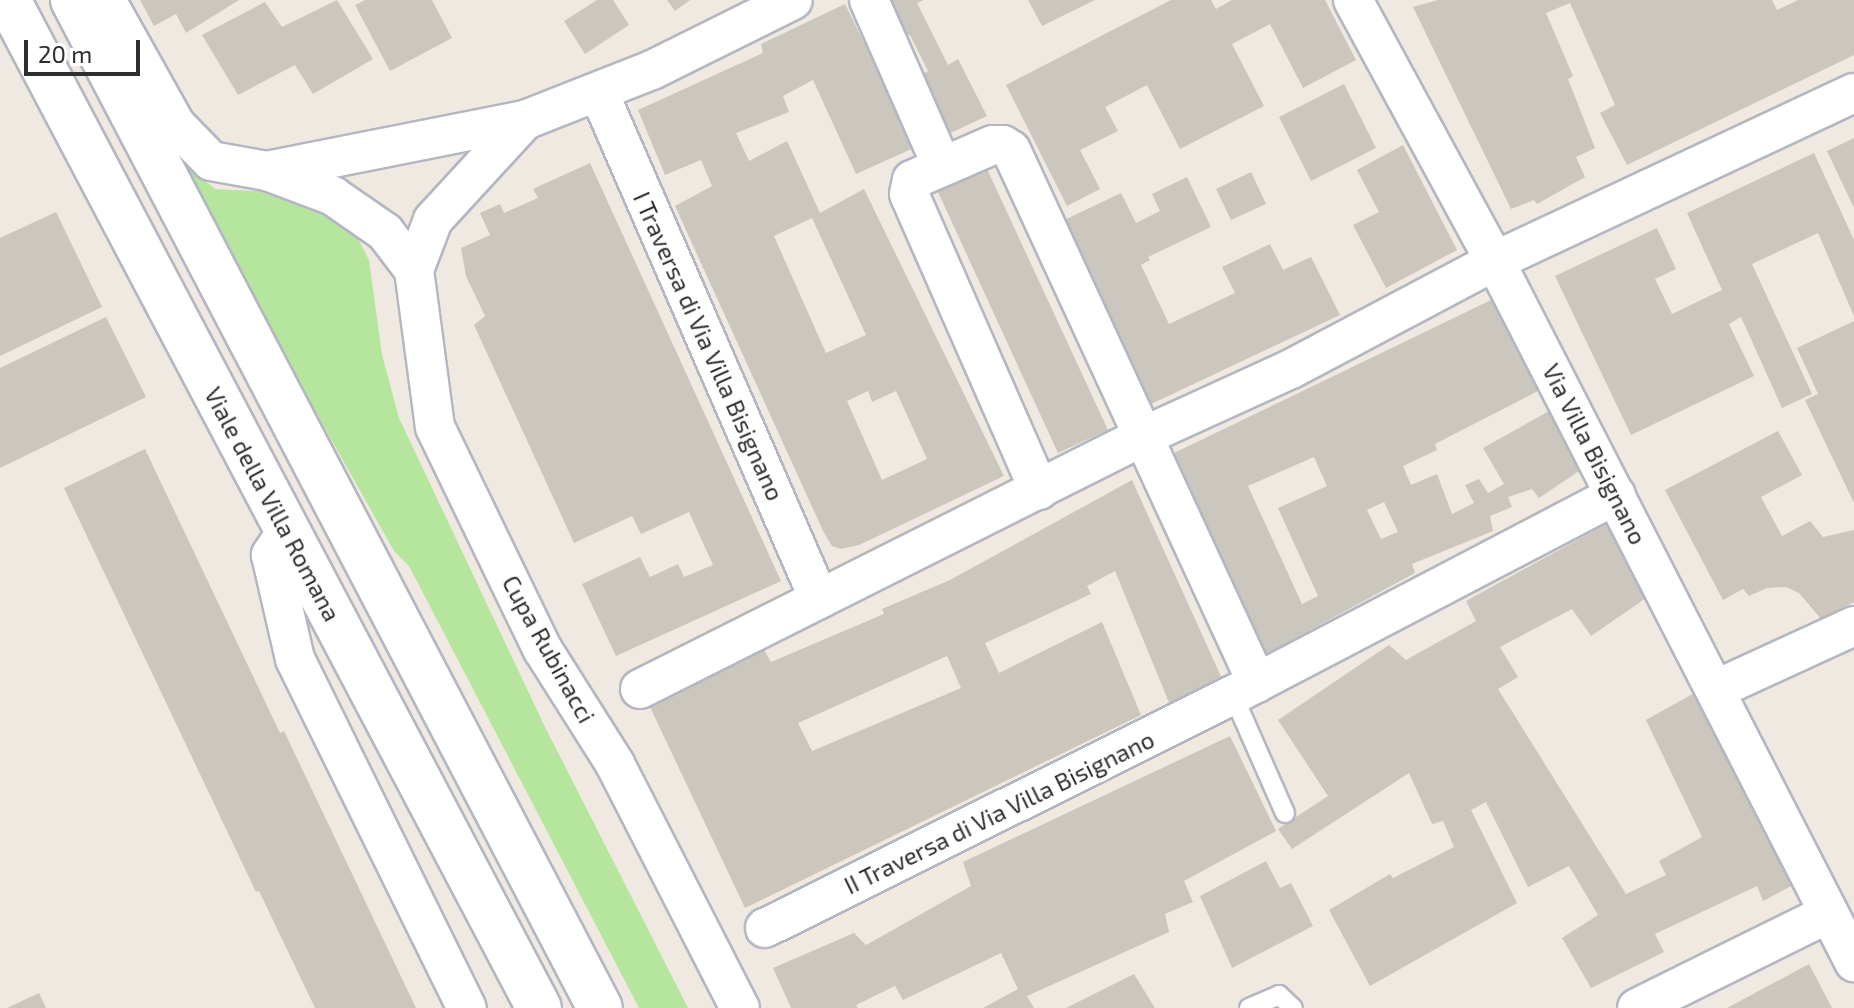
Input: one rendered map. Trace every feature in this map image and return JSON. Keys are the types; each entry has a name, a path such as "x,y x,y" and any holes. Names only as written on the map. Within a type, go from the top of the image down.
{"main road":[{"name":"Viale della Villa Romana","path":"8,0 539,1008"},
{"path":"73,0 600,1008"}],"street":[{"name":"Cupa Rubinacci","path":"106,0 176,125 211,161 267,171 333,196 385,232 414,270"},
{"name":"Cupa Rubinacci","path":"267,171 525,120 599,93 793,0"},
{"path":"869,0 942,166"},
{"name":"Via Villa Bisignano","path":"1353,0 1495,261 1717,689 1854,962"},
{"name":"I Traversa di Via Villa Bisignano","path":"599,93 819,599"},
{"path":"640,689 1144,436 1291,369 1495,261 1854,93"},
{"name":"Cupa Rubinacci","path":"525,120 433,220 414,270 435,427 543,650 615,764 740,1008"},
{"path":"1039,490 909,194 912,180 993,145 1003,145 1011,150 1144,436 1245,689"},
{"name":"II Traversa di Via Villa Bisignano","path":"765,928 1245,689 1616,495"},
{"path":"287,531 271,555 295,659 467,1008"},
{"path":"1717,689 1854,626"},
{"path":"1637,1008 1829,913"}],"lane":[{"path":"1245,689 1285,813"},
{"path":"1249,1008 1279,995 1293,1008"}],"green space":[{"path":"170,153 215,189 277,192 327,212 357,237 369,260 382,355 399,418 545,727 688,1008 639,1008 409,566 394,551"}],"building":[{"path":"140,0 239,0 186,33 176,14 154,26"},
{"path":"337,0 373,59 313,94 295,65 238,95 202,35 265,2 282,27"},
{"path":"365,0 432,0 452,38 390,71 355,5"},
{"path":"597,0 613,0 629,25 585,54 564,21"},
{"path":"667,0 690,0 675,11"},
{"path":"883,0 924,0 917,3 948,65 958,59 987,116 944,136 915,79 928,71 910,35 901,37"},
{"path":"1028,0 1095,0 1042,26"},
{"path":"1171,0 1211,0 1216,9 1232,0 1325,0 1356,60 1303,88 1270,24 1232,44 1264,106 1180,149 1147,85 1105,107 1118,131 1080,150 1100,189 1067,206 1006,85"},
{"path":"1438,0 1772,0 1777,10 1798,0 1854,0 1854,55 1627,165 1600,113 1615,105 1570,3 1546,13 1573,76 1568,79 1595,148 1576,157 1585,177 1537,204 1534,200 1511,209 1413,7"},
{"path":"845,4 916,147 856,174 813,80 783,96 789,112 736,133 749,161 787,141 820,213 864,189 1004,476 859,545 841,549 832,546 824,533 675,206 712,186 701,160 665,175 638,110 763,53 761,44","holes":["812,218 866,335 826,353 774,236","868,391 872,402 896,391 927,459 882,480 847,401"]},
{"path":"1344,84 1376,148 1311,181 1279,117"},
{"path":"1854,138 1854,208 1827,151"},
{"path":"1403,145 1457,250 1386,288 1353,225 1379,212 1357,170"},
{"path":"1814,153 1854,240 1854,316 1818,233 1752,264 1812,394 1782,408 1741,317 1729,324 1754,376 1631,435 1555,276 1657,228 1676,269 1655,279 1672,314 1722,290 1687,213"},
{"path":"590,163 781,581 616,656 582,584 640,557 650,577 678,564 684,577 713,565 689,512 641,534 632,516 574,543 474,325 485,316 466,276 461,248 490,235 480,213 500,204 504,213 538,198 533,189"},
{"path":"987,169 1108,430 1058,453 938,192"},
{"path":"1251,172 1266,204 1231,220 1216,189"},
{"path":"1187,177 1211,227 1148,257 1150,260 1141,265 1169,324 1235,293 1222,267 1270,244 1283,270 1311,257 1340,315 1147,406 1058,223 1121,193 1136,223 1160,211 1152,194"},
{"path":"56,212 102,307 0,356 0,238"},
{"path":"1491,300 1540,390 1435,444 1437,450 1403,466 1411,485 1437,474 1452,514 1474,503 1465,485 1479,479 1488,493 1504,484 1483,448 1549,411 1585,467 1539,498 1532,489 1508,497 1512,507 1490,516 1493,531 1412,564 1415,573 1257,659 1172,454","holes":["1314,457 1327,486 1278,508 1318,596 1302,604 1248,486","1384,502 1398,532 1381,539 1367,510"]},
{"path":"106,317 146,397 0,468 0,368"},
{"path":"1854,321 1854,503 1805,400 1818,394 1797,348"},
{"path":"1778,431 1802,475 1761,497 1782,536 1810,521 1823,537 1854,530 1854,602 1821,619 1799,593 1786,587 1767,588 1749,596 1743,589 1723,600 1665,490"},
{"path":"145,449 280,733 284,731 416,1008 315,1008 259,891 256,892 64,488"},
{"path":"1132,480 1224,683 1170,705 1115,571 1087,586 1091,594 985,643 999,673 1102,622 1141,715 745,908 650,707 764,650 771,662 884,614 882,609 950,580","holes":["947,656 961,688 812,751 798,723"]},
{"path":"1610,522 1649,596 1591,636 1572,609 1500,647 1518,677 1498,689 1626,894 1666,875 1659,861 1702,837 1646,720 1705,687 1795,884 1763,901 1757,886 1655,934 1664,952 1591,988 1562,938 1598,915 1569,866 1528,887 1486,802 1471,810 1517,903 1370,986 1329,910 1390,874 1393,878 1454,847 1443,821 1432,824 1409,773 1292,849 1278,829 1328,796 1278,720 1389,645 1406,660 1476,621 1466,601"},
{"path":"1230,736 1276,831 1184,881 1193,902 1165,914 1169,932 1027,996 1034,1008 983,1008 1018,989 1001,953 903,1000 895,986 856,1005 858,1008 791,1008 773,968 854,933 866,945 971,886 963,862"},
{"path":"1266,861 1280,888 1291,883 1313,926 1232,968 1200,896"},
{"path":"1809,964 1832,1008 1727,1008"},
{"path":"1134,974 1155,1008 1066,1008"},
{"path":"39,993 46,1008 7,1008"}]}
